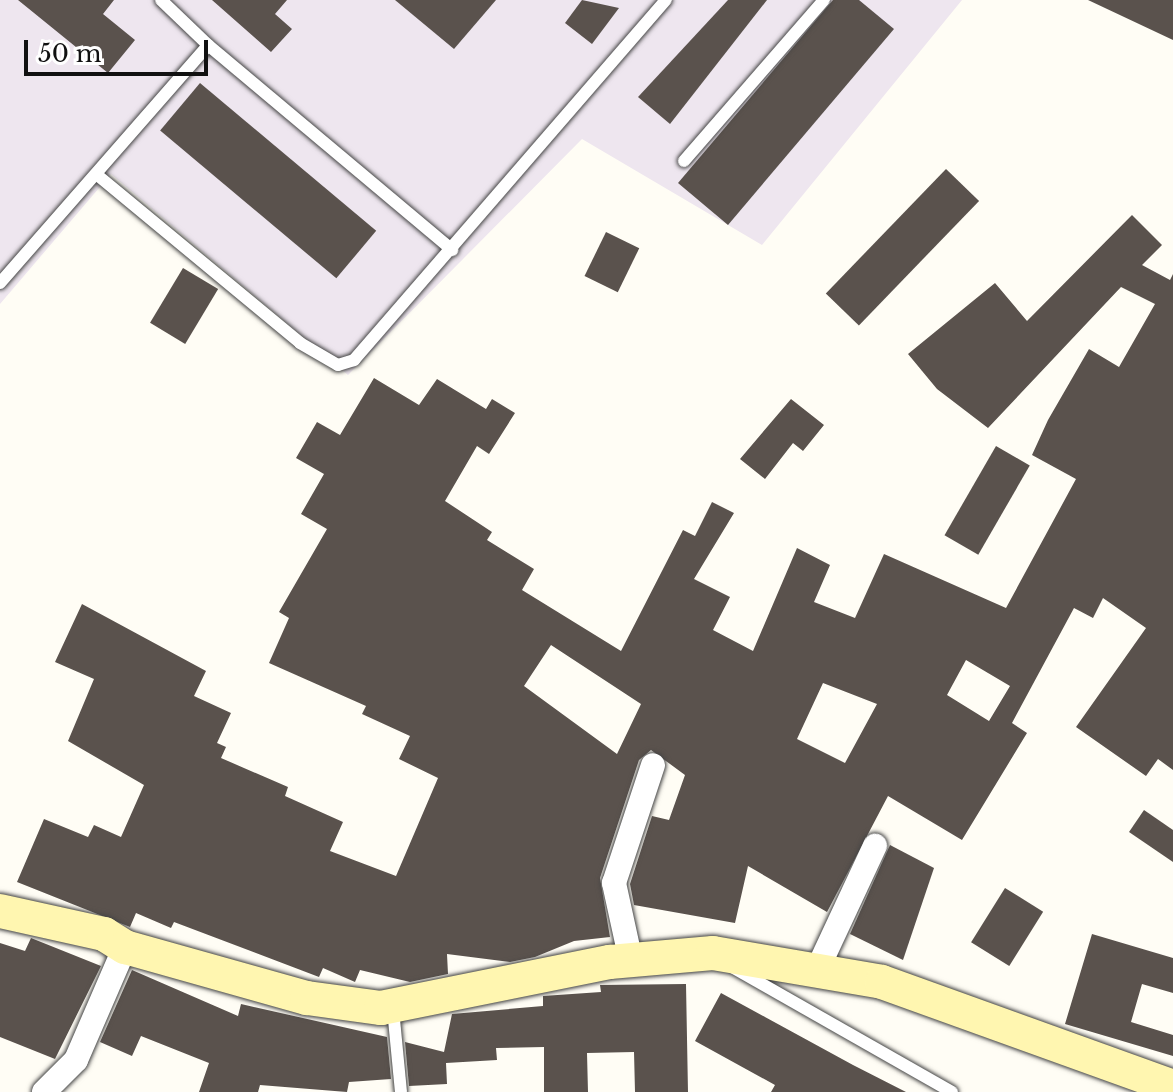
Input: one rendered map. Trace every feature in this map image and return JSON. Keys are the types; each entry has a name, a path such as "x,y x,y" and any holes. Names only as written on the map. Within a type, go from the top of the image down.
{"street":[{"path":"631,961 614,883 653,765"},
{"path":"818,968 875,846"},
{"path":"0,911 104,934 125,947 307,998 393,1006 631,961 713,953 818,968 925,995 1173,1087"},
{"path":"44,1092 76,1060 125,947"}],"lane":[{"path":"161,0 208,45 452,250"},
{"path":"96,174 300,343 338,365 354,360 666,0"},
{"path":"684,161 824,0"},
{"path":"0,283 208,45"},
{"path":"713,953 952,1092"},
{"path":"393,1006 401,1092"}],"shaded area":[{"path":"0,0 962,0 762,245 582,139 348,375 111,174 0,304"}],"building":[{"path":"18,0 114,0 103,14 135,40 108,73"},
{"path":"212,0 287,0 275,14 292,29 271,52"},
{"path":"395,0 496,0 454,49"},
{"path":"582,0 619,8 592,44 565,23"},
{"path":"728,0 767,0 670,124 638,97"},
{"path":"833,0 859,0 894,29 728,225 678,183"},
{"path":"1088,0 1173,0 1173,40"},
{"path":"200,83 376,231 336,278 160,130"},
{"path":"946,169 979,201 859,325 826,293"},
{"path":"1132,215 1162,245 1142,265 1170,280 1173,274 1173,770 1158,759 1146,776 1076,727 1146,628 1103,598 1093,618 1074,608 1012,723 1027,733 962,840 888,796 827,912 748,866 735,923 634,905 630,884 652,816 669,820 685,775 651,750 639,760 600,878 610,937 574,941 535,957 510,962 447,954 448,974 410,982 360,970 355,982 323,968 319,977 174,922 171,928 136,913 130,927 17,882 44,819 88,837 94,825 121,837 144,785 68,741 94,679 55,662 82,604 206,671 194,696 231,713 217,743 226,747 221,758 288,787 285,796 343,822 330,851 396,876 438,778 399,759 410,736 362,714 366,706 269,663 289,618 279,612 327,529 301,514 324,474 296,458 317,422 340,435 374,378 419,405 437,379 486,409 492,399 515,413 489,454 477,446 445,501 492,532 487,540 534,569 522,590 621,651 683,530 695,536 712,502 734,513 694,579 730,597 713,630 753,651 797,548 830,565 814,602 855,618 884,554 1006,608 1076,479 1032,455 1048,420 1089,349 1119,367 1155,304 1121,287 988,428 937,389 908,354 995,283 1027,321","holes":["551,645 641,704 617,754 524,686","966,660 1010,686 989,721 947,695","823,683 877,704 845,763 797,739"]},
{"path":"606,232 639,248 618,292 585,276"},
{"path":"183,268 218,289 185,344 150,323"},
{"path":"791,399 824,425 803,451 793,443 765,479 740,459"},
{"path":"996,446 1030,466 978,555 944,535"},
{"path":"1144,810 1173,830 1173,862 1129,832"},
{"path":"890,845 934,868 903,960 850,934"},
{"path":"1005,888 1043,912 1009,966 971,942"},
{"path":"1092,934 1173,958 1173,993 1142,984 1131,1022 1173,1035 1173,1056 1065,1024"},
{"path":"31,938 101,966 55,1059 0,1037 0,943 25,951"},
{"path":"132,970 238,1016 241,1004 387,1037 391,1079 349,1082 347,1092 260,1085 258,1092 199,1092 209,1063 141,1036 132,1056 100,1042"},
{"path":"686,984 688,1092 635,1092 634,1052 587,1053 588,1092 544,1092 544,1047 496,1048 497,1060 446,1063 447,1084 409,1086 405,1042 444,1052 452,1014 543,1006 543,996 601,992 600,985"},
{"path":"721,993 906,1092 771,1092 775,1085 695,1041"}]}
